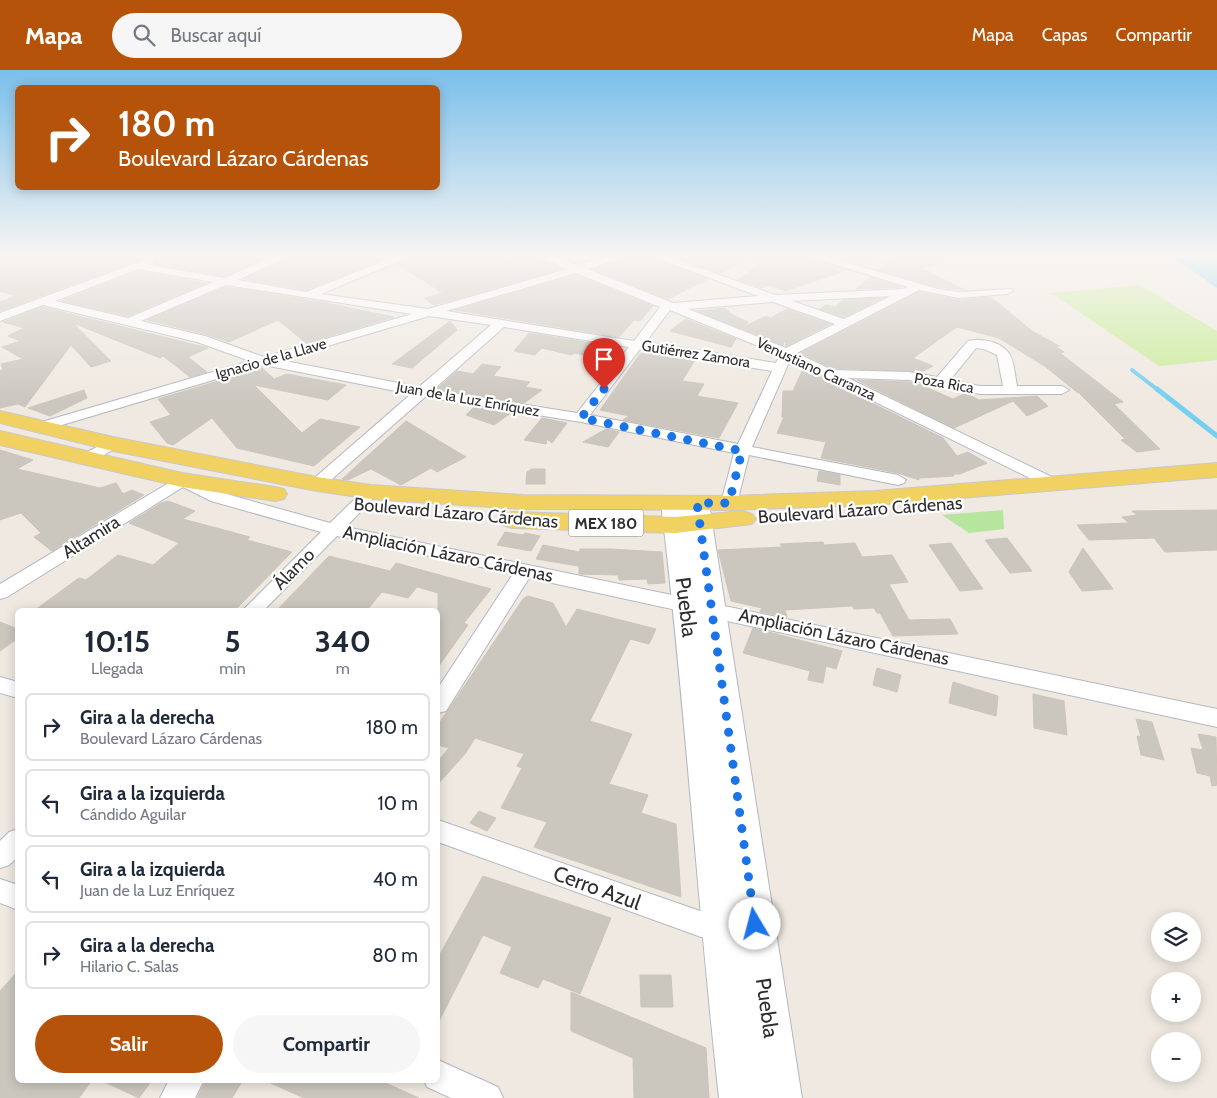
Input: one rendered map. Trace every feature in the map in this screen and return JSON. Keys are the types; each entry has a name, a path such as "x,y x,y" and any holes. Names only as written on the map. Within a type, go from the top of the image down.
{"main road":[{"name":"Boulevard Lázaro Cárdenas","path":"0,417 114,444 317,484 364,499"},
{"name":"Boulevard Lázaro Cárdenas","path":"0,438 182,480 364,499 518,521 1217,482"},
{"name":"Boulevard Lázaro Cárdenas","path":"695,511 1217,470"},
{"name":"Puebla","path":"695,511 700,606 722,791 758,943 779,1098"},
{"name":"Puebla","path":"722,791 721,932 742,1098"}],"street":[{"path":"0,317 32,305"},
{"name":"Juan de la Luz Enríquez","path":"60,305 202,339 263,361 422,392 581,418 898,480"},
{"path":"131,321 169,305"},
{"name":"Gutiérrez Zamora","path":"370,305 780,368"},
{"name":"Ignacio de la Llave","path":"40,426 455,305"},
{"name":"Venustiano Carranza","path":"663,305 787,353 1052,483"},
{"path":"581,418 668,307 692,305"},
{"path":"795,305 844,323"},
{"path":"695,511 742,451 787,353 880,305"},
{"path":"317,484 501,324"},
{"path":"940,381 955,367 972,344 978,344 1000,350 1003,354 1010,390"},
{"name":"Poza Rica","path":"825,372 909,376 980,390 1062,390"},
{"path":"87,458 114,444"},
{"name":"Ampliación Lázaro Cárdenas","path":"182,480 217,497 334,530 524,571 700,606 1217,718"},
{"name":"Altamira","path":"0,594 182,480"},
{"name":"Álamo","path":"255,608 364,499"},
{"path":"440,702 524,571"},
{"path":"0,684 15,689"},
{"name":"Cerro Azul","path":"440,832 721,932 758,943"},
{"path":"0,857 15,843"},
{"path":"0,891 15,897"},
{"path":"440,1077 487,1098"},
{"path":"176,1098 186,1083"}],"green space":[{"path":"1069,305 1173,305 1217,331 1217,360 1159,366"},
{"path":"1003,510 1004,529 969,533 942,515"}],"building":[{"path":"0,305 16,305 0,311"},
{"path":"79,305 154,305 128,316"},
{"path":"183,305 336,305 394,317 306,343 278,320 229,342 205,334 147,320"},
{"path":"472,305 653,306 640,321 634,320 619,337 455,310"},
{"path":"826,305 835,307 837,305 868,305 844,317 820,309"},
{"path":"894,305 1001,305 1032,331 1059,346 1055,346 1064,352 1060,353 1123,402 1114,404 1160,449 1137,452 1121,440 1125,439 1079,393 1081,391 1078,393 1046,367 999,338 957,327 913,358 933,366 921,372 832,368 801,353"},
{"path":"43,307 208,348 188,357 207,372 190,377 163,356 160,358 73,323 111,361 91,367 71,345 25,407 18,404 0,408 0,371 3,370 1,364 23,359 2,347 21,341 8,336 24,328 3,322"},
{"path":"725,308 733,315 748,322 745,326 767,316 770,318 787,309 830,324 786,346 785,340 783,345 697,311"},
{"path":"686,319 736,339 731,347 670,331"},
{"path":"450,321 457,330 412,368 392,364"},
{"path":"529,333 611,346 601,358 574,353 571,355 542,348 535,355 514,351"},
{"path":"645,353 695,360 682,381 704,384 697,396 738,403 719,438 623,420 629,416 600,410 640,354"},
{"path":"482,364 501,367 493,376 530,382 525,387 542,390 524,403 437,389 457,371 473,374"},
{"path":"262,368 274,379 287,374 346,385 328,400 254,385 302,433 320,419 360,427 314,466 237,448 212,418 173,445 167,443 150,422 171,415 158,399"},
{"path":"803,369 943,438 957,456 968,452 987,463 960,474 953,474 954,476 919,478 919,480 898,473 821,458 826,442 777,433 784,417 782,417 783,391 793,391"},
{"path":"857,380 909,382 919,384 953,399 966,393 979,400 1037,396 1048,406 1027,416 1013,401 954,428"},
{"path":"84,390 87,398 50,416 28,408"},
{"path":"474,407 511,413 494,425 466,415"},
{"path":"542,418 567,423 552,443 547,439 546,444 524,440"},
{"path":"406,421 466,457 437,472 431,468 401,485 371,469 348,480 342,479"},
{"path":"606,429 619,432 608,447 583,442"},
{"path":"0,450 33,460 17,469 100,488 116,483 123,494 132,490 144,495 52,551 34,537 41,533 21,513 0,520"},
{"path":"532,469 545,469 545,484 526,484 527,472"},
{"path":"819,471 840,475 840,485 817,481"},
{"path":"168,501 195,511 183,519 250,537 247,540 292,552 237,608 38,608 79,578 86,580 118,555 153,565 179,543 129,523 161,503"},
{"path":"1217,510 1217,550 1165,552 1154,538 1089,540 1077,525 1129,523 1122,517 1137,515 1132,511"},
{"path":"505,532 540,536 531,551 497,545"},
{"path":"1007,538 1032,571 1010,573 985,540"},
{"path":"823,542 824,545 855,543 862,557 892,555 908,582 889,584 909,620 950,619 958,634 893,636 880,613 877,613 874,608 854,609 852,606 785,610 787,617 760,612 762,608 731,601 718,550 782,547 780,544"},
{"path":"951,543 983,589 960,591 929,545"},
{"path":"543,545 580,552 580,549 611,549 662,552 665,583 648,584 647,579 619,580 618,575 579,574 579,566 536,559"},
{"path":"1083,548 1113,589 1082,591 1069,572"},
{"path":"329,556 390,571 396,563 491,589 464,623 468,625 440,664 440,608 438,608 438,593 417,587 408,598 382,592 369,608 279,608"},
{"path":"528,596 553,603 566,627 577,609 656,629 649,644 630,639 590,721 632,734 609,784 648,795 641,813 676,824 681,897 534,847 547,822 501,808 522,768 517,766 524,754 475,738 465,754 440,782 440,759 449,748 440,746 440,722 523,599"},
{"path":"0,622 15,628 15,640 0,651"},
{"path":"753,628 842,651 836,669 826,666 823,683 808,680 810,671 743,653"},
{"path":"877,668 901,675 897,692 873,685"},
{"path":"953,682 998,696 996,716 949,703"},
{"path":"1033,694 1064,701 1067,735 1034,728"},
{"path":"1136,719 1152,722 1164,760 1141,755 1137,736 1141,737"},
{"path":"1198,734 1216,737 1217,785 1212,786 1210,776 1197,773 1191,748 1203,750"},
{"path":"479,811 496,818 487,831 470,823"},
{"path":"483,876 611,918 580,994 543,979 538,988 500,973 512,947 483,935 440,1019 440,954"},
{"path":"15,974 15,1083 90,1083 79,1098 0,1098 0,991"},
{"path":"640,975 671,975 673,1007 641,1007"},
{"path":"571,992 706,1048 709,1098 634,1098 633,1058 571,1031"},
{"path":"106,1083 150,1083 139,1098"},
{"path":"204,1083 241,1083 232,1098 197,1098"},
{"path":"271,1083 386,1083 419,1098 304,1098"}],"waterway":[{"path":"1132,370 1158,390"},
{"path":"1157,389 1217,436"}],"route":[{"path":"604,389 581,418 742,451 729,503 697,503 755,924"}]}
